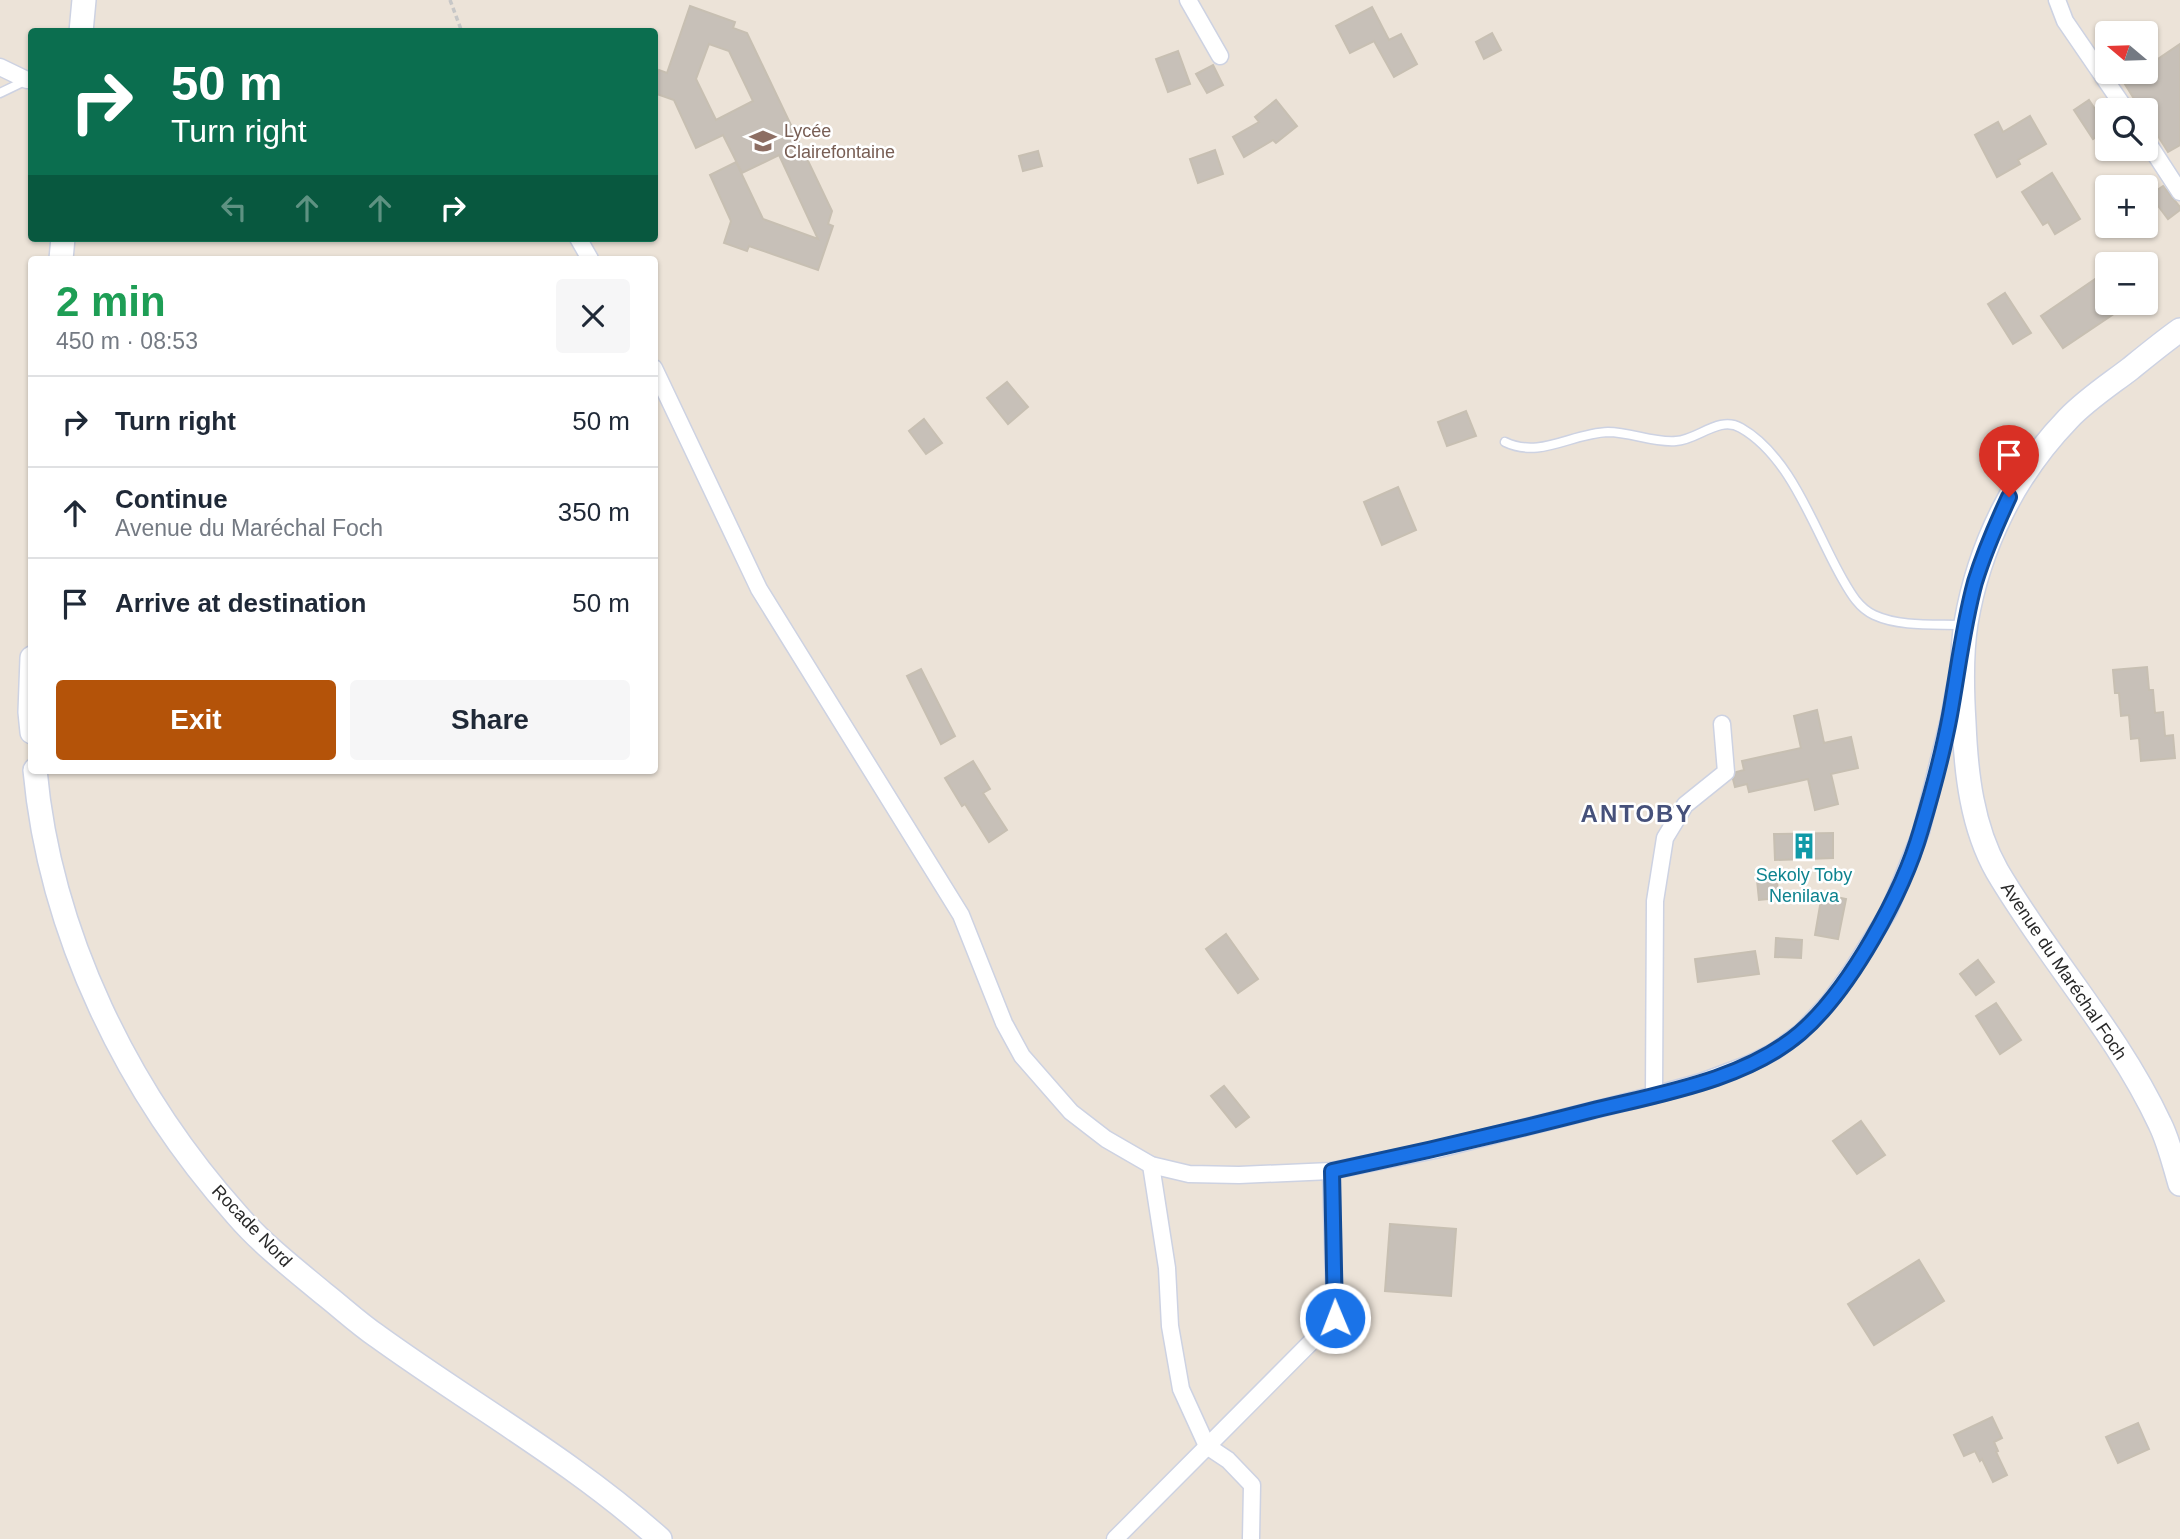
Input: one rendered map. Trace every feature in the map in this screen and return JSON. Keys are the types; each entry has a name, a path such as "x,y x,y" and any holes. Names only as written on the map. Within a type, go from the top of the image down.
{"main road":[{"path":"81,28 84,0"},
{"name":"Avenue du Maréchal Foch","path":"2180,330 2070,417 2037,454 2009,497 1987,545 1966,625 1962,693 1969,785 1983,843 1996,870 2038,936 2116,1044 2161,1125 2180,1184"},
{"name":"Rocade Nord","path":"35,774 38,803 58,892 91,987 137,1081 204,1176 238,1217 281,1258 375,1335 584,1476 660,1539"}],"street":[{"path":"1188,0 1220,56"},
{"path":"2057,0 2065,20 2118,98"},
{"path":"0,67 28,80"},
{"path":"2158,158 2180,192"},
{"path":"658,376 759,589 961,915 1003,1023 1021,1056 1071,1112 1106,1139 1151,1165 1189,1174 1332,1171 1435,1150 1701,1082 1775,1051 1801,1032 1829,1002 1889,911 1921,832 1949,719 1966,625"},
{"path":"1654,1095 1655,901 1665,838 1685,805 1726,772 1722,724"},
{"path":"1151,1165 1167,1268 1170,1326 1181,1389 1207,1446 1228,1460 1252,1485 1251,1539"},
{"path":"1115,1539 1335,1318 1332,1171"}],"lane":[{"path":"0,93 28,80"},
{"path":"1505,442 1524,448 1544,447 1584,435 1607,432 1675,442 1718,425 1732,424 1758,440 1787,476 1830,558 1860,606 1873,615 1891,621 1966,625"}],"path":[{"path":"450,0 460,28"}],"building":[{"name":"Lycée Clairefontaine","path":"690,6 735,22 733,28 747,33 832,211 828,224 833,226 818,270 749,246 747,251 724,243 731,221 710,175 736,162 763,219 818,239 779,155 742,173 723,135 696,148 674,100 658,94 659,70 667,73","holes":["709,44 729,51 753,101 716,120 696,79"]},
{"path":"1372,7 1389,40 1401,34 1417,64 1394,77 1374,41 1350,53 1336,26"},
{"path":"1492,33 1501,50 1484,59 1476,42"},
{"path":"2180,44 2180,145 2168,152 2158,136 2158,98 2134,98 2125,84 2158,84 2158,59"},
{"path":"1178,51 1190,84 1168,92 1156,59"},
{"path":"1213,65 1223,85 1207,93 1196,74"},
{"path":"1276,100 1297,126 1276,143 1273,140 1244,157 1233,137 1259,122 1255,117"},
{"path":"2089,100 2095,109 2095,138 2093,139 2074,110"},
{"path":"2030,116 2046,144 2018,160 2020,164 1997,177 1975,135 1998,122 2003,132"},
{"path":"1215,150 1223,174 1198,183 1190,159"},
{"path":"1038,151 1042,166 1023,171 1019,156"},
{"path":"2052,173 2080,219 2055,234 2048,222 2043,225 2022,192"},
{"path":"2163,186 2180,207 2180,210 2168,219 2158,206 2158,189"},
{"path":"2095,279 2095,315 2112,315 2063,348 2041,316"},
{"path":"2005,293 2031,333 2013,344 1988,304"},
{"path":"1007,382 1028,407 1008,424 987,398"},
{"path":"1466,411 1476,436 1447,446 1438,422"},
{"path":"924,419 942,443 926,454 909,431"},
{"path":"1398,487 1416,530 1382,545 1364,502"},
{"path":"2147,667 2155,713 2163,712 2165,736 2173,735 2175,758 2141,761 2139,738 2131,739 2129,715 2121,716 2113,670"},
{"path":"921,669 955,736 941,744 907,676"},
{"path":"1817,710 1824,743 1851,737 1858,768 1831,774 1838,804 1815,810 1808,779 1749,792 1747,784 1735,787 1733,779 1736,772 1744,770 1742,761 1801,748 1794,716"},
{"path":"973,761 990,789 983,793 1007,830 989,842 945,778"},
{"name":"Sekoly Toby Nenilava","path":"1833,833 1833,858 1775,860 1774,834"},
{"path":"1777,878 1778,898 1759,900 1757,880"},
{"path":"1822,894 1846,899 1838,939 1815,935"},
{"path":"1226,934 1258,979 1238,993 1206,949"},
{"path":"1776,938 1802,940 1801,958 1775,957"},
{"path":"1755,951 1759,974 1698,982 1695,959"},
{"path":"1978,960 1994,982 1976,995 1960,974"},
{"path":"1996,1003 2021,1040 2000,1054 1976,1016"},
{"path":"1224,1086 1249,1117 1236,1127 1211,1096"},
{"path":"1861,1121 1885,1155 1857,1174 1833,1141"},
{"path":"1390,1224 1456,1229 1451,1296 1385,1291"},
{"path":"1919,1260 1944,1301 1874,1345 1848,1304"},
{"path":"1992,1417 2002,1438 1994,1442 1998,1451 1996,1452 2007,1475 1993,1482 1982,1459 1980,1461 1975,1451 1964,1456 1954,1435"},
{"path":"2138,1423 2149,1449 2118,1463 2106,1437"}],"place":[{"name":"Lycée Clairefontaine","path":"763,141"},
{"name":"Sekoly Toby Nenilava","path":"1804,846"}],"district":[{"name":"ANTOBY","path":"1637,814"}],"route":[{"path":"1335,1318 1332,1171 1435,1150 1701,1082 1775,1051 1801,1032 1829,1002 1889,911 1921,832 1949,719 1975,583 1987,545 2009,497"}]}
